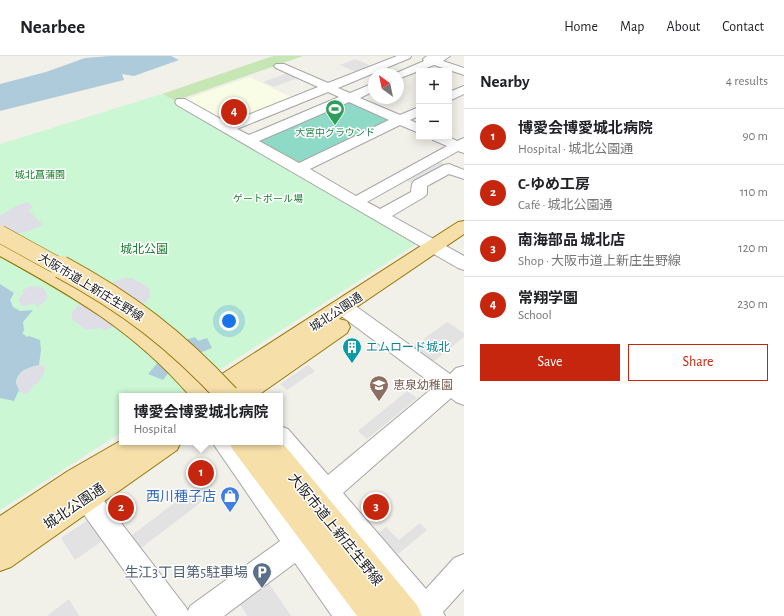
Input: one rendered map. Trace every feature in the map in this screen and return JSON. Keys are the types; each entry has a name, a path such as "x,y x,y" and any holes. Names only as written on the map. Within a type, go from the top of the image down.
{"main road":[{"name":"城北公園通","path":"448,254 464,226"},
{"name":"大阪市道上新庄生野線","path":"0,234 63,268 136,312 182,350 237,392"},
{"name":"城北公園通","path":"237,392 349,312 448,254 464,241"},
{"name":"大阪市道上新庄生野線","path":"0,248 87,297 123,320 168,357 203,393"},
{"name":"城北公園通","path":"0,533 78,480 136,445"},
{"name":"城北公園通","path":"0,556 164,445"},
{"name":"大阪市道上新庄生野線","path":"244,445 376,616"},
{"name":"大阪市道上新庄生野線","path":"269,445 420,614"}],"street":[{"path":"228,128 406,56"},
{"path":"421,56 464,72"},
{"path":"404,74 445,56"},
{"path":"280,66 416,128"},
{"path":"250,140 368,90"},
{"path":"452,96 464,90"},
{"path":"181,102 448,254"},
{"path":"299,169 416,112"},
{"path":"447,140 462,145"},
{"path":"356,202 398,178 462,145"},
{"path":"380,216 420,194 419,184 449,168 464,175"},
{"path":"398,178 420,190"},
{"path":"327,490 459,385 349,312"},
{"path":"283,439 327,490 420,614 464,568"},
{"path":"226,445 273,507 298,546 350,616"},
{"path":"86,497 175,616"},
{"path":"200,616 298,546"}],"shaded area":[{"path":"355,59 374,67 368,68 368,69 359,73 340,65"},
{"path":"290,72 301,77 274,87 263,82"},
{"path":"250,77 295,99 227,124 185,100"},
{"path":"440,162 447,165 413,184 406,180"},
{"path":"28,202 33,207 28,210 43,225 26,232 16,233 0,243 0,216 16,206"},
{"path":"124,278 132,278 149,288 150,297 143,305 115,326 104,331 102,328 86,330 72,319 72,313 79,304 80,299"},
{"path":"32,286 40,287 45,290 47,295 46,300 38,307 35,303 25,306 21,305 18,300 24,292 22,290"},
{"path":"447,322 464,333 464,337 430,364 410,349"},
{"path":"39,365 45,366 44,374 37,384 34,384 28,394 18,392 19,389 16,383 19,374 27,368"},
{"path":"308,365 315,371 287,390 280,384"},
{"path":"407,391 417,398 367,439 358,431"},
{"path":"185,495 209,496 136,552 127,539"},
{"path":"88,520 102,541 75,560 61,538"},
{"path":"420,523 427,530 398,554 378,533 386,527 399,540"},
{"name":"生江3丁目第5駐車場","path":"266,579 291,616 247,616 237,599"},
{"path":"69,599 79,616 47,616"}],"green space":[{"path":"273,56 303,56 175,101 162,94"},
{"name":"城北公園","path":"162,94 412,239 416,244 183,393 119,393 119,434 0,510 0,144"},
{"name":"大宮中グラウンド","path":"351,100 394,119 301,163 258,140"}],"water":[{"path":"110,56 171,56 179,60 134,76 122,74 124,80 0,111 0,84 46,72 85,58"},
{"path":"0,284 14,293 10,300 13,307 20,311 33,310 23,322 24,331 22,333 27,337 29,336 40,340 41,350 39,365 27,368 18,375 16,383 19,390 14,401 0,398"},
{"path":"195,337 198,341 207,338 212,348 187,358 182,341"},
{"path":"159,361 169,372 163,380 148,374"}],"place":[{"name":"常翔学園","path":"234,112"},
{"name":"大宮中グラウンド","path":"335,126"},
{"name":"エムロード城北","path":"352,364"},
{"name":"恵泉幼稚園","path":"379,402"},
{"name":"博愛会博愛城北病院","path":"201,473"},
{"name":"南海部品 城北店","path":"376,507"},
{"name":"C-ゆめ工房","path":"121,508"},
{"name":"西川種子店","path":"230,513"},
{"name":"生江3丁目第5駐車場","path":"262,589"}],"park label":[{"name":"城北菖蒲園","path":"40,174"},
{"name":"ゲートボール場","path":"268,198"}]}
